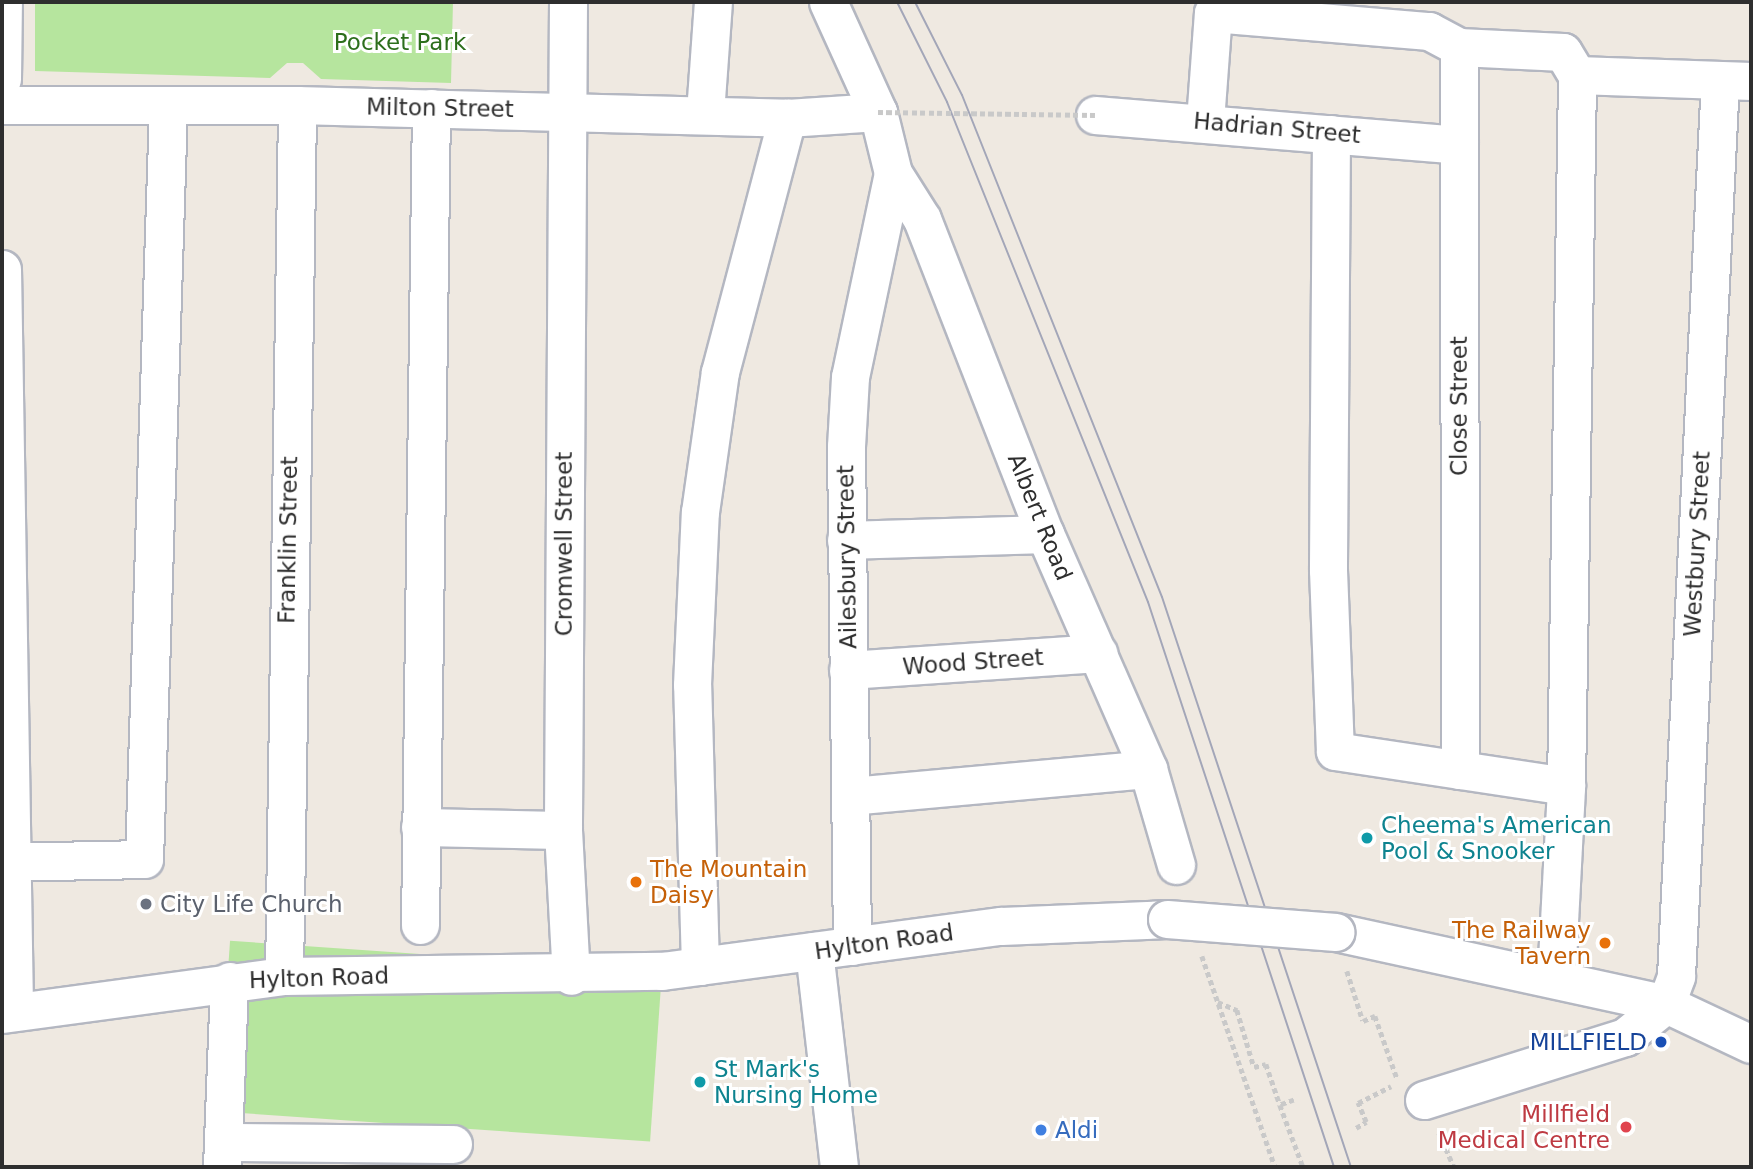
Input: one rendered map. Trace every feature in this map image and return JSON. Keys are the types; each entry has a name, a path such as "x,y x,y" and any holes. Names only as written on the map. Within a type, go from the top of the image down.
{"street":[{"path":"2,79 3,2"},
{"name":"Cromwell Street","path":"568,2 563,830 571,975"},
{"path":"705,113 713,2"},
{"path":"828,2 878,112 893,173"},
{"path":"1205,121 1213,13 1429,31 1459,47 1563,52 1577,75 1566,786 1556,979"},
{"name":"Close Street","path":"1459,47 1460,770"},
{"path":"1577,75 1736,81"},
{"name":"Westbury Street","path":"1666,1004 1676,976 1736,81"},
{"name":"Milton Street","path":"2,105 296,105 705,113 787,118 878,112"},
{"name":"Franklin Street","path":"284,976 296,105"},
{"path":"7,861 144,859 168,106"},
{"path":"420,925 431,108"},
{"name":"Hadrian Street","path":"1095,115 1205,121 1458,145"},
{"path":"700,966 692,685 702,499 720,372 787,118"},
{"path":"1331,134 1328,570 1335,751 1566,786"},
{"name":"Albert Road","path":"893,173 922,219 1045,534 1148,769 1176,865"},
{"name":"Ailesbury Street","path":"852,946 846,540 850,377 893,173"},
{"path":"2,269 8,1013"},
{"path":"846,540 1045,534"},
{"name":"Wood Street","path":"848,670 1098,653"},
{"path":"851,796 1148,769"},
{"path":"420,827 563,830"},
{"name":"Hylton Road","path":"8,1013 229,981 284,976 571,975 700,966 1014,925 1167,919 1556,979 1666,1004 1751,1044"},
{"path":"814,951 839,1167"},
{"path":"229,981 224,1155 453,1144"},
{"path":"1411,1091 1625,1037 1666,1004"}],"path":[{"path":"878,112 1095,115"},
{"path":"1340,946 1363,1021 1376,1016 1411,1091"},
{"path":"1199,948 1275,1167"},
{"path":"1218,1002 1237,1010 1254,1067 1266,1064 1303,1167"},
{"path":"1280,1105 1294,1100"}],"green space":[{"name":"Pocket Park","path":"35,2 453,2 451,83 321,79 303,63 287,63 270,78 35,71"},
{"path":"230,941 662,971 650,1142 218,1111"}],"tram line":[{"path":"897,2 947,102 1148,602 1334,1167"},
{"path":"915,2 962,95 1162,597 1351,1167"}],"place":[{"name":"Cheema's American Pool & Snooker","path":"1367,838"},
{"name":"The Mountain Daisy","path":"636,882"},
{"name":"City Life Church","path":"146,904"},
{"name":"The Railway Tavern","path":"1605,943"},
{"name":"MILLFIELD","path":"1661,1042"},
{"name":"St Mark's Nursing Home","path":"700,1082"},
{"name":"Millfield Medical Centre","path":"1626,1127"},
{"name":"Aldi","path":"1041,1130"}]}
